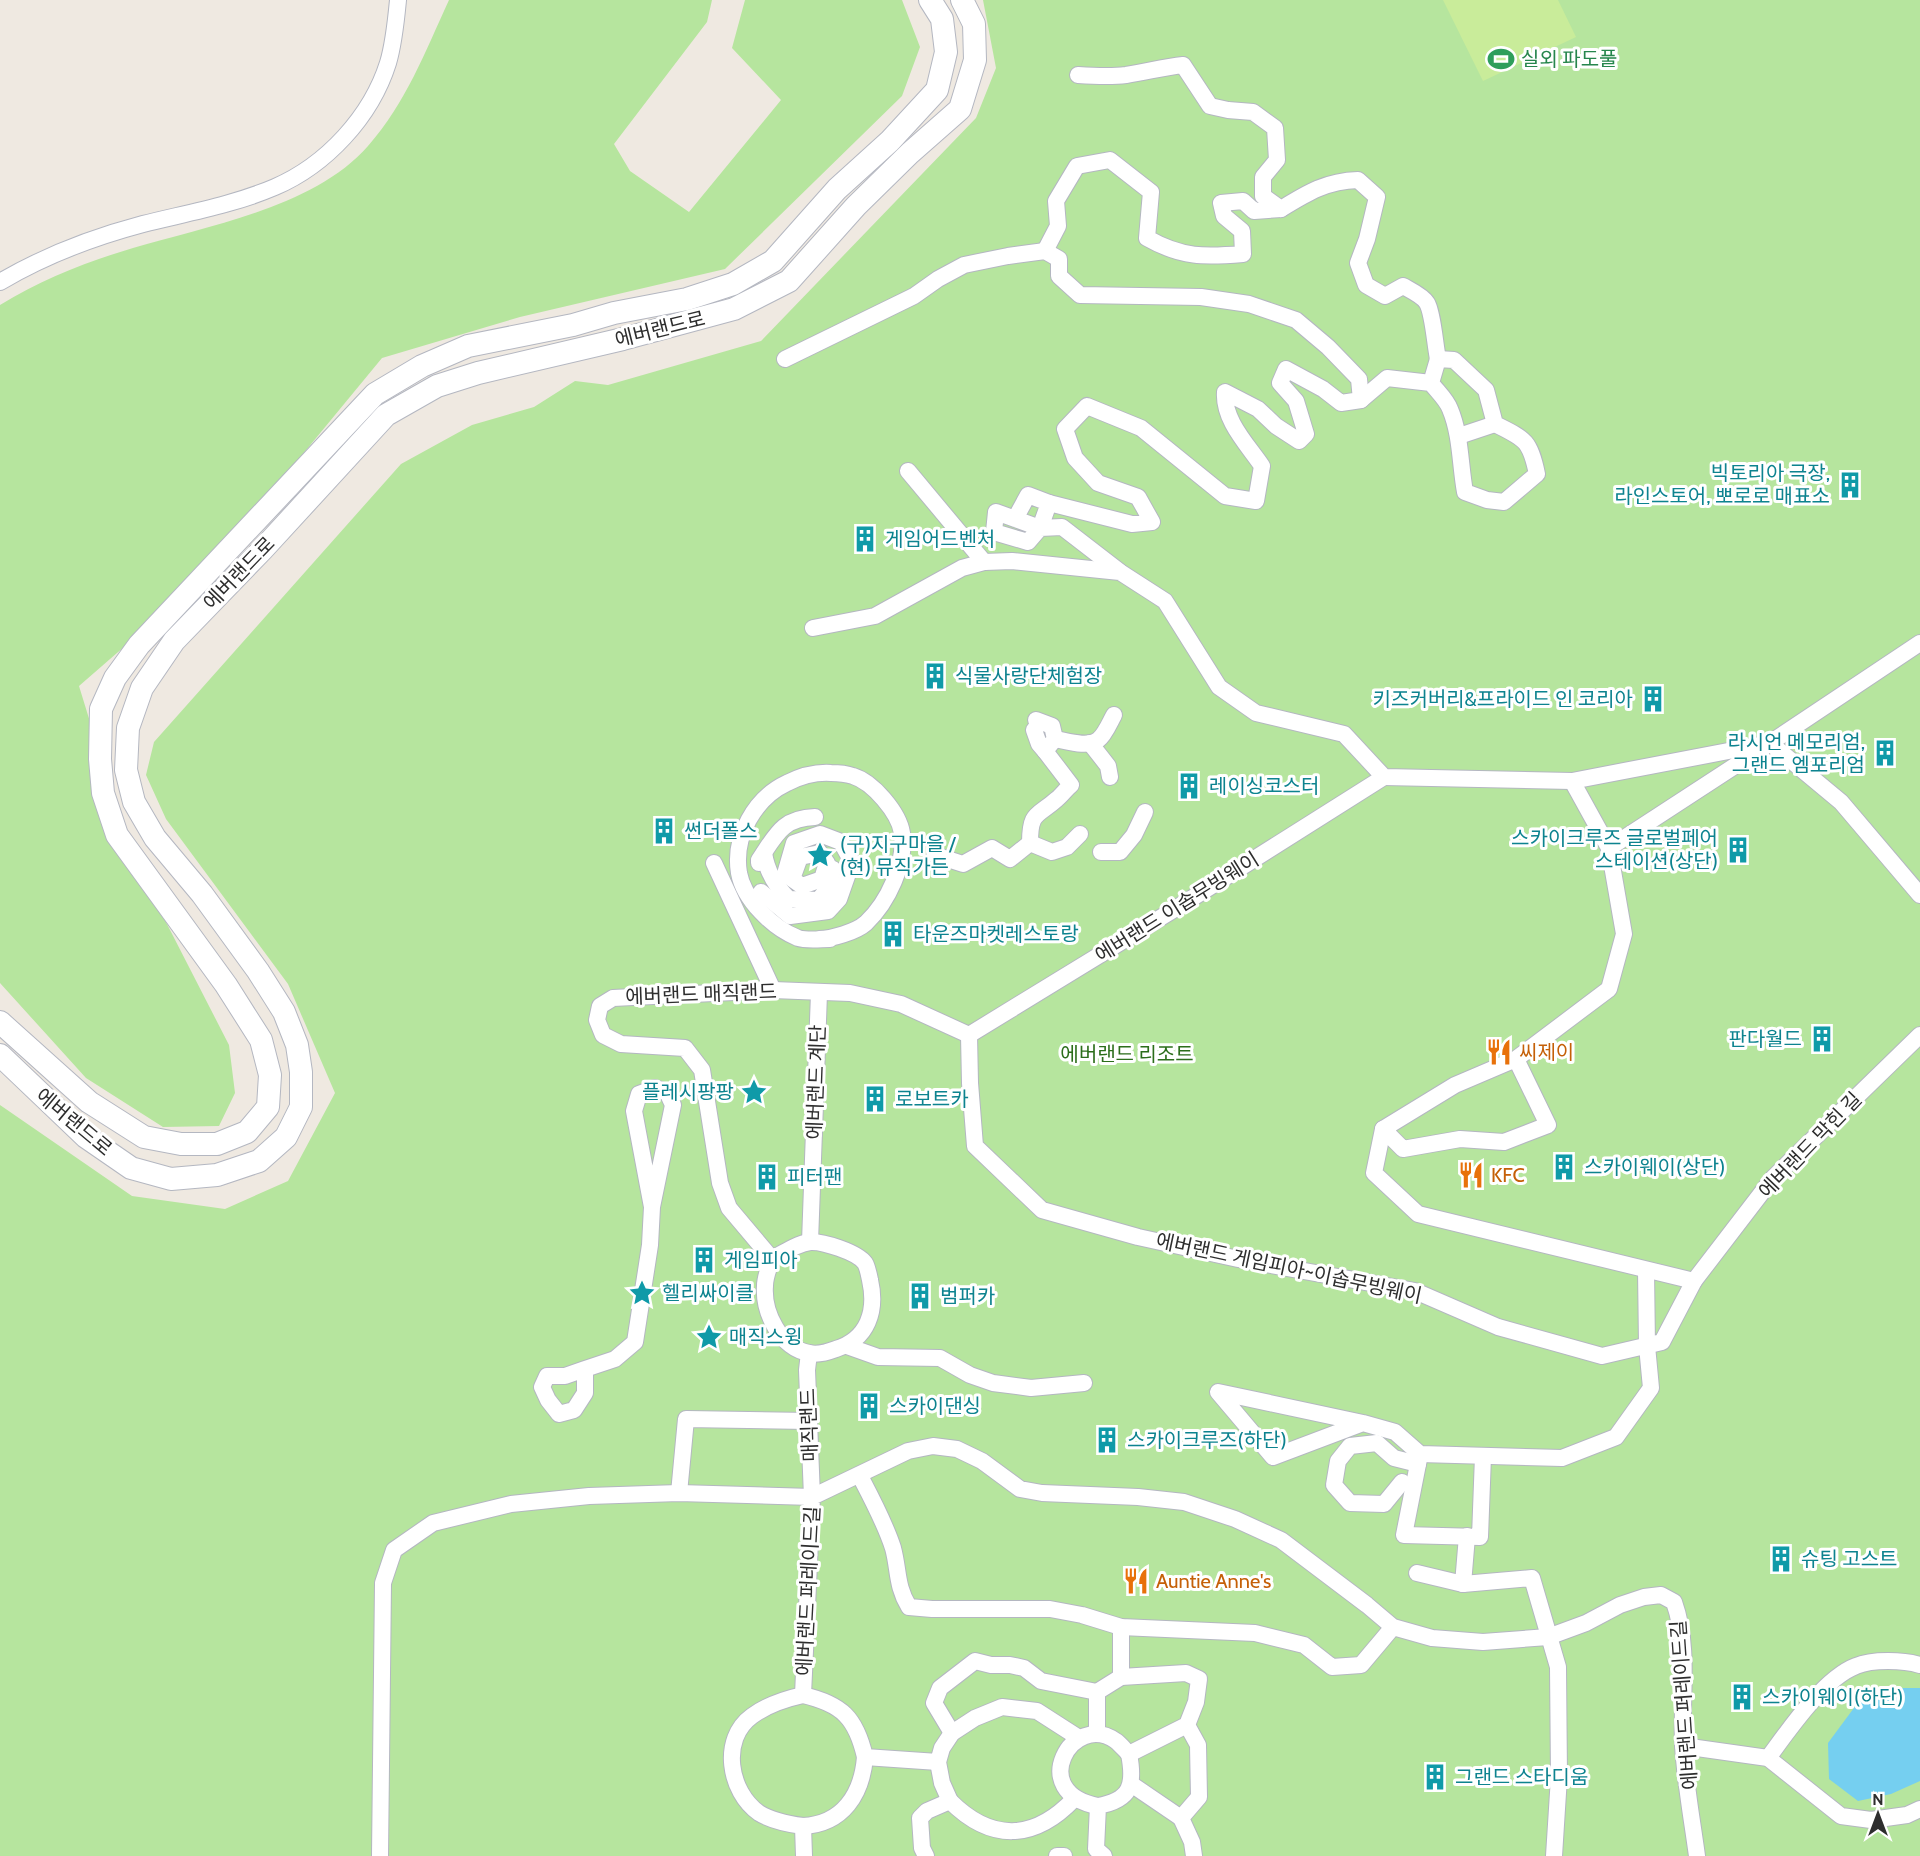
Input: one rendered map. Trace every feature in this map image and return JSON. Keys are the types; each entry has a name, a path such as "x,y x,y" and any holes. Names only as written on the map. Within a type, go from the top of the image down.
{"street":[{"path":"0,282 22,269 85,243 140,225 251,196 276,187 300,174 346,136 376,89 388,63 398,0"},
{"name":"에버랜드로","path":"0,1022 89,1102 144,1137 181,1143 218,1143 247,1132 268,1107 270,1075 261,1040 226,985 117,835 103,793 100,759 101,709 115,678 139,645 375,394 422,366 468,346 687,299 733,284 773,261 837,189 890,141 937,90 946,52 942,18 930,0"},
{"name":"에버랜드로","path":"0,1055 86,1137 131,1168 141,1171 171,1179 218,1175 259,1161 286,1137 301,1107 301,1072 297,1045 284,1012 258,971 202,894 155,838 134,802 126,770 128,728 142,688 174,641 271,541 386,415 437,386 478,373 643,334 734,309 789,281 856,206 910,153 960,109 975,60 974,24 962,0"},
{"path":"1078,75 1125,75 1165,66 1183,65 1210,106 1253,112 1275,128 1277,160 1263,177 1263,196 1281,209"},
{"path":"1045,251 1058,226 1056,201 1077,166 1110,160 1151,192 1147,238 1165,248 1201,257 1243,254 1242,231 1224,216 1221,203 1243,201 1254,211 1281,209 1310,190 1340,180 1358,180 1377,197 1367,239 1358,262 1366,285 1385,296 1403,286 1426,301 1433,324 1433,337 1438,359 1431,383"},
{"path":"785,359 914,296 938,279 964,265 1045,251 1059,259 1059,276 1080,295 1201,297 1249,304 1296,320 1328,346 1359,379 1360,400"},
{"path":"1438,359 1454,360 1486,390 1495,424"},
{"path":"1015,519 1028,495 1049,503 1132,524 1152,522 1138,497 1098,483 1075,458 1065,429 1087,406 1141,428 1225,496 1256,501 1262,466 1234,426 1224,403 1225,392 1258,409 1276,426 1299,441 1306,434 1296,401 1280,383 1286,369 1323,389 1341,403 1360,400 1387,378 1431,383 1450,407 1459,436 1460,464 1465,492 1487,500 1504,502 1537,474 1532,451 1520,436 1495,424 1459,436"},
{"path":"908,471 984,562"},
{"path":"1049,503 1040,528 1028,542 994,532 996,512 1040,528 1062,527 1120,572 1165,601 1219,687 1256,713 1344,734 1384,777 1572,781 1770,743"},
{"path":"813,628 875,616 962,568 984,562 1012,561 1120,572"},
{"path":"1609,848 1920,643"},
{"path":"1035,725 1039,744 1090,743 1099,740 1114,715"},
{"path":"1090,743 1108,766 1110,777"},
{"path":"1770,743 1841,802 1920,894"},
{"path":"1030,843 1030,829 1037,812 1056,801 1071,785 1050,745"},
{"path":"769,920 751,900 739,873 739,852 746,823 760,802 778,787 801,776 828,772 855,776 874,789 891,807 902,832 901,859 882,904 864,925 825,939 800,938 769,920 761,892 759,860 782,827 804,818 815,817"},
{"name":"에버랜드 이솝무빙웨이","path":"969,1035 1384,777"},
{"path":"1572,781 1609,848 1624,933 1609,989 1516,1059 1455,1084 1383,1129 1374,1173 1418,1214 1694,1281"},
{"path":"1101,852 1120,852 1134,835 1145,812"},
{"path":"761,892 790,916 828,911 839,899 852,862 841,842 820,834 794,843 785,874 802,886 822,879 827,863 820,853"},
{"path":"1030,843 1052,852 1067,847 1080,834"},
{"path":"935,855 963,864 992,848 1010,859 1030,843"},
{"path":"764,853 766,865 776,886 789,900 819,900 827,889 835,863 820,853 800,857 792,879"},
{"path":"714,863 773,990"},
{"name":"에버랜드 매직랜드","path":"772,1259 729,1208 720,1183 702,1070 685,1048 621,1044 603,1035 597,1020 600,1006 614,998 773,990 850,993 901,1004 969,1035"},
{"name":"에버랜드 계단","path":"810,1242 819,993"},
{"name":"에버랜드 게임피아~이솝무빙웨이","path":"969,1035 975,1146 1042,1210 1138,1237 1238,1259 1415,1291 1498,1328 1602,1356 1662,1342 1694,1281"},
{"name":"에버랜드 막힌 길","path":"1694,1281 1773,1178 1920,1035"},
{"path":"1383,1129 1403,1149 1460,1139 1504,1142 1548,1125 1516,1059"},
{"path":"585,1370 615,1359 634,1342 650,1245 652,1207 673,1105 667,1092 655,1088 639,1094 634,1111 652,1207"},
{"path":"810,1242 851,1252 864,1262 871,1281 872,1311 863,1333 847,1346 828,1352 809,1353 788,1343 775,1328 768,1313 764,1288 772,1259 810,1242"},
{"path":"1402,1482 1384,1504 1350,1503 1334,1485 1338,1461 1350,1446 1377,1443 1394,1458 1483,1456 1562,1458 1616,1437 1651,1388 1647,1346 1646,1270"},
{"path":"847,1346 878,1357 940,1358 970,1375 993,1383 1031,1388 1084,1383"},
{"name":"매직랜드","path":"809,1353 807,1370 812,1497"},
{"path":"1363,1423 1273,1457 1218,1392 1363,1423 1395,1432 1419,1459"},
{"path":"679,1493 686,1419 809,1421"},
{"name":"에버랜드 퍼레이드길","path":"803,1826 784,1824 760,1814 745,1800 736,1784 732,1761 734,1739 750,1717 780,1701 803,1695 812,1497 860,1476 908,1451 933,1446 957,1449 982,1461 1020,1489 1042,1493 1138,1497 1184,1502 1235,1519 1281,1540 1393,1627 1432,1638 1483,1642 1548,1637 1586,1623 1620,1605 1644,1597 1661,1595 1674,1602 1681,1621 1683,1746 1697,1856"},
{"path":"1419,1459 1404,1535 1480,1537 1483,1456"},
{"path":"860,1476 894,1550 901,1594 909,1606 932,1609 1050,1609 1082,1615 1121,1627 1255,1633 1304,1646 1332,1667 1361,1665 1393,1627"},
{"path":"380,1856 383,1583 394,1550 433,1523 511,1504 589,1496 679,1493 812,1497"},
{"path":"1463,1584 1467,1536"},
{"path":"1417,1573 1463,1584 1532,1578 1558,1667 1559,1777 1554,1856"},
{"path":"1121,1627 1121,1677"},
{"path":"952,1732 934,1703 940,1688 975,1661 1024,1668 1041,1681 1097,1692 1121,1677 1186,1673 1199,1679 1196,1702 1187,1725 1129,1754"},
{"path":"1768,1758 1827,1685 1856,1666 1882,1661 1920,1665"},
{"path":"1097,1692 1097,1734"},
{"path":"803,1695 824,1700 838,1708 852,1722 861,1740 865,1757 864,1774 854,1797 838,1815 817,1825 803,1826 804,1856"},
{"path":"1074,1799 1059,1815 1036,1828 1011,1832 995,1830 975,1822 950,1801 942,1783 938,1762 942,1748 952,1732 975,1718 1002,1707 1037,1711 1078,1738"},
{"path":"1180,1818 1199,1797 1198,1745 1187,1725"},
{"path":"1097,1734 1115,1740 1129,1754 1132,1773 1131,1784 1125,1795 1112,1804 1098,1806 1074,1799 1065,1791 1061,1780 1061,1768 1067,1748 1078,1738 1097,1734"},
{"path":"1683,1746 1768,1758 1841,1815 1870,1820 1907,1815 1920,1809"},
{"path":"865,1757 938,1762"},
{"path":"1131,1784 1180,1818 1192,1842 1194,1856"},
{"path":"926,1856 921,1840 920,1818 927,1811 950,1801"},
{"path":"1097,1854 1098,1806"},
{"path":"1057,1856 1064,1856"}],"green space":[{"path":"449,0 712,0 707,22 614,144 630,171 689,212 781,100 732,48 745,0 902,0 920,47 902,96 725,269 520,317 382,358 194,586 79,686 130,852 229,1045 235,1093 219,1126 163,1127 86,1078 0,983 0,305 48,279 81,265 258,212 319,185 346,167 381,130 404,95"},
{"name":"에버랜드 리조트","path":"983,0 1920,0 1920,1856 0,1856 0,1105 132,1196 225,1209 288,1181 335,1093 288,984 166,819 146,775 154,742 401,464 472,425 534,407 575,381 608,385 761,341 976,118 996,68"},
{"name":"실외 파도풀","path":"1443,0 1558,0 1576,37 1483,81"}],"water":[{"path":"1887,1688 1920,1688 1920,1781 1891,1794 1858,1801 1829,1779 1828,1743 1865,1693"}],"place":[{"name":"실외 파도풀","path":"1501,59"},
{"name":"빅토리아 극장, 라인스토어, 뽀로로 매표소","path":"1850,485"},
{"name":"게임어드벤처","path":"865,539"},
{"name":"식물사랑단체험장","path":"935,676"},
{"name":"키즈커버리&프라이드 인 코리아","path":"1653,699"},
{"name":"라시언 메모리엄, 그랜드 엠포리엄","path":"1885,753"},
{"name":"레이싱코스터","path":"1189,786"},
{"name":"썬더폴스","path":"664,831"},
{"name":"스카이크루즈 글로벌페어 스테이션(상단)","path":"1738,850"},
{"name":"(구)지구마을 / (현) 뮤직가든","path":"820,855"},
{"name":"타운즈마켓레스토랑","path":"893,934"},
{"name":"판다월드","path":"1822,1039"},
{"name":"씨제이","path":"1499,1052"},
{"name":"플레시팡팡","path":"754,1092"},
{"name":"로보트카","path":"875,1099"},
{"name":"스카이웨이(상단)","path":"1564,1167"},
{"name":"KFC","path":"1471,1175"},
{"name":"피터팬","path":"767,1177"},
{"name":"게임피아","path":"704,1260"},
{"name":"헬리싸이클","path":"642,1293"},
{"name":"범퍼카","path":"920,1296"},
{"name":"매직스윙","path":"709,1337"},
{"name":"스카이댄싱","path":"869,1406"},
{"name":"스카이크루즈(하단)","path":"1107,1440"},
{"name":"슈팅 고스트","path":"1781,1559"},
{"name":"Auntie Anne's","path":"1136,1581"},
{"name":"스카이웨이(하단)","path":"1742,1697"},
{"name":"그랜드 스타디움","path":"1435,1777"}]}
